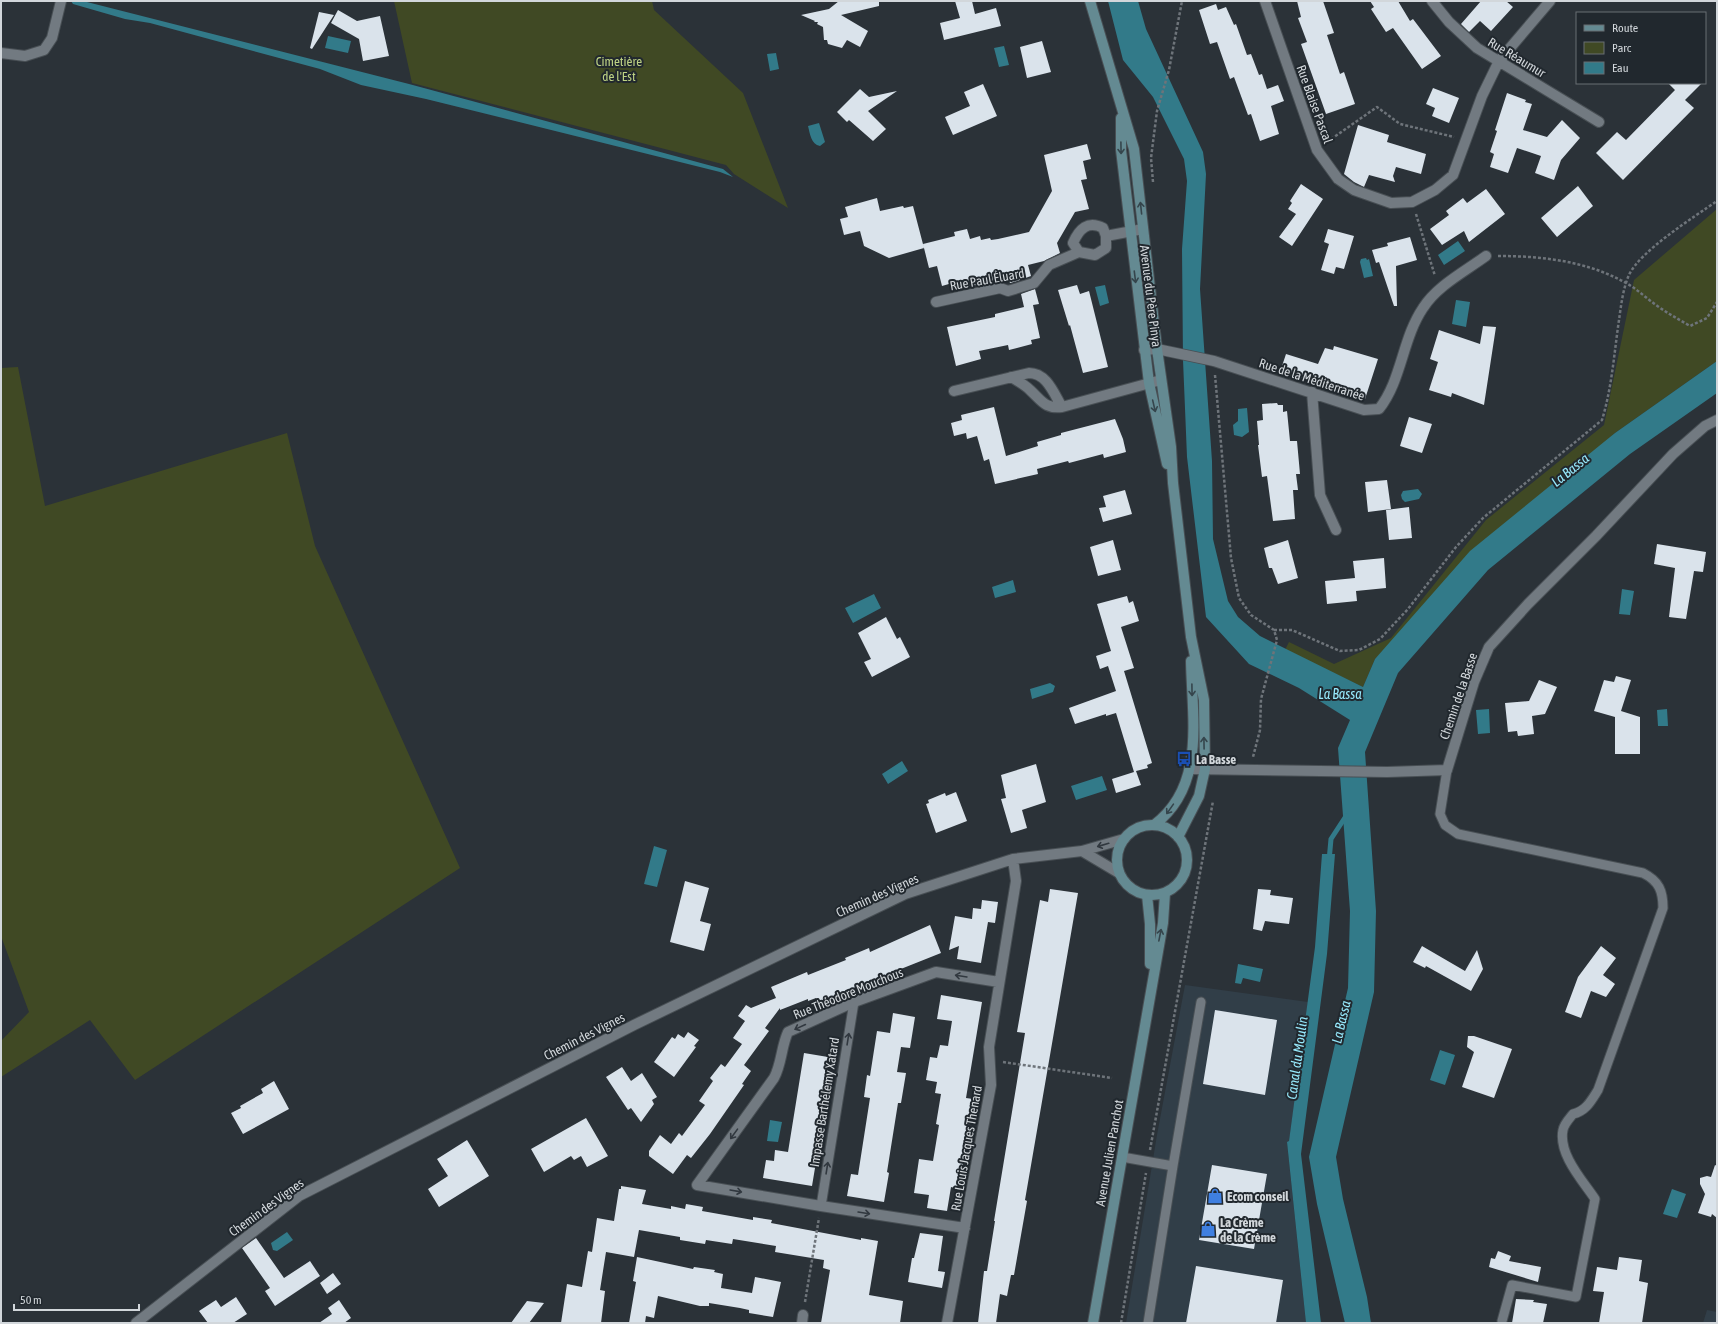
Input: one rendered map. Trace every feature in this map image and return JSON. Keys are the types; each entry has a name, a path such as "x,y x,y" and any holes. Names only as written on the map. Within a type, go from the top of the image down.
{"main road":[{"name":"Avenue du Père Pinya","path":"1090,1 1134,149 1157,349 1171,447 1173,483 1191,637 1204,700 1205,769 1199,796 1178,837"},
{"name":"Avenue du Père Pinya","path":"1121,109 1121,150 1144,350 1149,384 1173,483"},
{"name":"Avenue du Père Pinya","path":"1154,825 1164,818 1184,790 1191,769 1193,752 1191,637"},
{"path":"1154,825 1163,827 1178,837 1185,852 1186,868 1182,879 1165,893 1147,895 1130,888 1119,873 1116,861 1118,850 1124,839 1137,828 1154,825"},
{"name":"Avenue Julien Panchot","path":"1093,1323 1162,923 1165,893"},
{"name":"Avenue Julien Panchot","path":"1147,895 1150,924 1150,988"}],"street":[{"path":"1,52 25,56 44,50 52,38 61,1"},
{"name":"Rue Blaise Pascal","path":"1265,1 1317,150 1338,179 1354,190 1391,203 1412,202 1435,190 1453,175 1482,96 1499,61 1550,1"},
{"name":"Rue Réaumur","path":"1432,1 1449,22 1478,48 1599,122"},
{"path":"1095,224 1103,228 1106,236 1106,248 1095,255 1079,252 1073,243 1076,236 1086,226 1095,224"},
{"path":"1106,236 1143,229"},
{"name":"Rue Paul Éluard","path":"936,302 1000,288 1008,291 1034,283 1049,265 1079,252"},
{"name":"Rue de la Méditerranée","path":"1144,350 1157,349 1214,360 1364,410 1379,409 1388,398 1409,336 1423,308 1439,290 1486,256"},
{"path":"954,391 1029,373 1038,373 1043,377 1062,407"},
{"path":"1012,377 1030,390 1042,403 1053,408 1062,407 1161,380"},
{"path":"1312,392 1320,495 1336,530"},
{"name":"Chemin de la Basse","path":"1447,770 1474,682 1489,647 1528,604 1596,536 1673,454 1705,426 1717,420"},
{"path":"1191,769 1387,772 1447,770"},
{"name":"Chemin des Vignes","path":"136,1323 299,1196 634,1025 905,894 1014,859 1082,851 1124,839"},
{"path":"1082,851 1119,873"},
{"name":"Rue Louis Jacques Thenard","path":"948,1323 991,1085 989,1047 1016,881 1014,859"},
{"name":"Rue Théodore Mouchous","path":"821,1206 697,1185 774,1078 780,1066 785,1039 788,1032 854,1002 936,972 999,982"},
{"path":"821,1206 965,1228"}],"lane":[{"path":"1447,770 1440,814 1445,825 1458,834 1643,873 1653,878 1663,895 1663,908 1598,1090 1581,1112 1573,1114 1563,1130 1564,1145 1575,1173 1595,1200 1576,1297 1512,1285 1502,1321"},
{"name":"Impasse Barthélemy Xatard","path":"821,1206 854,1002"},
{"path":"1148,1323 1201,1002"},
{"path":"1122,1157 1173,1166"}],"path":[{"path":"1153,186 1152,158 1156,111 1169,70 1182,1"},
{"path":"1317,150 1377,107 1400,124 1466,140"},
{"path":"1214,360 1231,558 1239,598 1251,615 1274,630 1292,630 1340,651 1359,650 1380,639 1408,609 1456,548 1482,518 1570,448 1602,420 1609,398 1621,307 1629,275 1645,255 1664,239 1717,201"},
{"path":"1412,202 1439,290"},
{"path":"1486,256 1529,256 1579,264 1595,269 1627,284 1690,326 1707,318 1717,302"},
{"path":"1250,769 1260,730 1261,699 1277,640 1274,630"},
{"path":"1120,1323 1214,794"},
{"path":"989,1060 1112,1078"},
{"path":"802,1319 821,1206"}],"shaded area":[{"path":"1185,985 1308,1002 1289,1142 1287,1142 1306,1323 1126,1323 1157,1135"},
{"path":"1707,1310 1717,1312 1717,1323 1703,1323"}],"green space":[{"name":"Cimetière de l'Est","path":"394,1 652,1 654,10 743,93 788,208 734,174 726,165 412,83"},
{"path":"1717,209 1717,361 1615,433 1375,659 1363,687 1285,650 1289,642 1334,664 1391,638 1486,520 1604,425 1634,280"},
{"path":"18,367 45,506 287,433 315,546 460,868 135,1080 90,1020 1,1077 1,1041 29,1012 1,936 1,368"}],"water":[{"path":"71,1 83,1 409,84 723,169 733,177 720,172 426,99 361,85 320,69 150,23 125,19 73,4"},
{"name":"La Bassa","path":"1108,1 1138,1 1146,29 1203,152 1206,174 1200,289 1212,461 1213,539 1228,601 1238,617 1260,636 1363,687 1375,659 1470,551 1615,433 1717,361 1717,393 1630,454 1488,570 1398,673 1365,752 1376,911 1374,992 1336,1157 1343,1199 1367,1297 1371,1323 1345,1323 1317,1204 1309,1157 1348,988 1350,911 1338,748 1350,720 1299,688 1249,664 1206,617 1187,457 1183,360 1182,249 1187,181 1184,159 1153,97 1123,60"},
{"path":"328,36 351,41 348,53 325,48"},
{"path":"1004,46 1009,65 999,67 994,48"},
{"path":"776,53 779,69 770,71 767,54"},
{"path":"819,123 825,142 820,146 813,141 808,126"},
{"path":"1458,241 1465,251 1444,265 1438,255"},
{"path":"1366,258 1367,260 1369,259 1373,276 1364,278 1360,262 1361,259"},
{"path":"1105,285 1109,303 1100,306 1095,287"},
{"path":"1456,300 1470,302 1466,327 1452,324"},
{"path":"1247,408 1249,432 1242,437 1234,435 1233,425 1238,421 1238,409"},
{"path":"1418,489 1422,494 1419,499 1405,502 1402,499 1401,495 1403,491"},
{"path":"1013,580 1016,592 995,598 992,587"},
{"path":"1622,589 1634,591 1630,615 1619,614"},
{"path":"874,594 881,608 853,623 845,608"},
{"path":"1050,683 1055,686 1053,692 1032,699 1030,689"},
{"path":"1489,709 1490,733 1478,734 1476,710"},
{"path":"1667,709 1668,726 1658,726 1657,710"},
{"path":"902,761 908,771 888,784 882,774"},
{"path":"1102,776 1107,790 1076,800 1071,786"},
{"path":"654,846 667,850 657,887 644,884"},
{"path":"1322,854 1335,854 1327,954 1301,1154 1321,1323 1306,1323 1287,1142 1289,1141 1315,947"},
{"path":"1238,964 1263,969 1260,982 1243,978 1241,984 1235,983"},
{"path":"1440,1050 1455,1055 1445,1085 1430,1080"},
{"path":"770,1120 782,1122 778,1142 767,1141"},
{"path":"1672,1189 1686,1194 1677,1218 1663,1214"},
{"path":"287,1232 293,1240 277,1251 273,1250 271,1243"}],"building":[{"path":"839,1 879,1 879,6 841,15 868,31 860,47 847,40 842,48 828,44 827,40 824,40 823,27 817,24 818,22 814,22 815,21 801,15 829,9"},
{"path":"955,1 972,1 975,14 996,8 1001,26 944,40 940,23 960,18"},
{"path":"1297,1 1323,1 1334,33 1327,35 1340,74 1344,72 1355,104 1326,114 1301,44 1307,42 1298,18 1301,17"},
{"path":"1370,1 1398,1 1410,21 1413,19 1441,56 1422,69 1393,28 1386,32 1371,9 1374,7"},
{"path":"1481,1 1506,1 1513,7 1491,31 1480,21 1469,32 1461,24"},
{"path":"1216,4 1218,10 1226,7 1234,25 1236,24 1247,55 1251,54 1259,75 1262,74 1267,89 1278,85 1284,101 1271,106 1279,134 1260,141 1251,114 1248,115 1234,77 1230,79 1217,42 1210,44 1199,10"},
{"path":"338,10 357,21 380,16 389,56 363,61 359,39 331,23"},
{"path":"319,12 334,15 312,49 310,48"},
{"path":"1042,41 1051,72 1027,78 1020,47"},
{"path":"983,84 997,116 953,135 945,117 970,106 964,92"},
{"path":"1669,84 1701,84 1685,100 1694,108 1623,180 1596,153 1617,132 1626,140 1675,90"},
{"path":"1433,88 1459,98 1449,123 1432,116 1435,108 1426,104"},
{"path":"860,89 869,97 897,91 868,111 886,129 873,141 849,120 847,122 837,112"},
{"path":"1507,93 1526,100 1525,102 1532,104 1523,130 1547,137 1562,120 1580,138 1561,160 1554,180 1535,173 1541,156 1517,148 1508,173 1490,167 1494,154 1490,152 1497,131 1495,130"},
{"path":"1358,125 1389,135 1387,142 1426,154 1421,174 1396,167 1393,176 1395,182 1369,175 1364,187 1354,182 1344,174"},
{"path":"1087,144 1091,159 1083,161 1087,179 1081,180 1089,209 1075,212 1057,243 1060,253 1044,261 1028,265 1031,276 1010,283 1008,277 968,287 966,279 942,286 937,266 929,268 923,244 955,236 954,232 967,229 970,239 980,236 981,240 990,238 991,240 998,239 1029,232 1052,191 1044,155"},
{"path":"1301,184 1323,199 1292,246 1279,237 1296,214 1288,209 1292,203 1290,201"},
{"path":"1578,186 1593,206 1557,237 1541,218"},
{"path":"1486,189 1505,214 1469,242 1464,231 1442,245 1430,229 1449,215 1446,211 1463,198 1467,203"},
{"path":"877,198 880,211 903,206 904,208 913,206 924,248 889,258 864,246 860,231 844,235 840,219 848,217 845,207"},
{"path":"1328,229 1354,236 1344,269 1336,267 1334,274 1321,270 1329,244 1324,242"},
{"path":"1410,237 1417,260 1396,266 1397,306 1394,306 1379,262 1376,263 1372,250 1388,246 1387,243"},
{"path":"1077,285 1080,294 1089,291 1108,367 1083,373 1070,325 1069,326 1058,290"},
{"path":"1035,289 1039,304 1033,305 1040,338 1031,340 1032,344 1009,350 1008,345 979,351 981,359 956,366 947,327 995,317 995,314 1024,307 1021,294"},
{"path":"1483,326 1496,327 1484,405 1452,393 1451,397 1429,390 1438,362 1430,359 1439,330 1480,344"},
{"path":"1334,346 1378,359 1365,399 1280,372 1286,354 1318,364 1325,348 1333,350"},
{"path":"1277,403 1278,405 1283,405 1283,412 1287,411 1290,441 1297,441 1300,474 1296,474 1298,490 1293,490 1295,519 1273,521 1267,476 1262,477 1257,421 1263,420 1262,404"},
{"path":"994,407 1006,456 1038,446 1037,442 1061,435 1061,433 1115,419 1123,439 1126,452 1104,458 1103,454 1069,463 1068,461 1037,469 1038,474 995,484 989,459 984,461 977,436 967,439 966,433 954,436 951,423 962,420 961,415"},
{"path":"1409,417 1432,424 1422,453 1400,446"},
{"path":"1387,480 1391,509 1368,512 1365,482"},
{"path":"1125,490 1132,514 1103,522 1099,508 1106,507 1103,496"},
{"path":"1409,507 1412,538 1389,540 1386,510"},
{"path":"1113,540 1121,570 1098,576 1090,547"},
{"path":"1288,540 1298,578 1278,584 1272,568 1269,568 1264,548"},
{"path":"1657,544 1706,552 1703,572 1694,571 1686,619 1669,617 1675,568 1654,564"},
{"path":"1384,558 1386,588 1356,591 1357,601 1327,604 1325,581 1355,578 1353,561"},
{"path":"1127,596 1129,603 1133,601 1139,621 1121,627 1134,668 1124,671 1152,763 1147,765 1148,768 1136,771 1141,785 1116,793 1112,779 1134,772 1116,713 1106,716 1106,714 1075,724 1069,708 1116,691 1108,666 1100,669 1096,656 1111,651 1097,604"},
{"path":"886,617 897,639 900,637 910,657 872,677 864,662 871,659 858,633"},
{"path":"1616,676 1631,680 1621,711 1640,717 1640,754 1615,754 1615,717 1594,711 1604,680 1614,682"},
{"path":"1539,680 1557,687 1545,714 1532,716 1534,734 1518,736 1517,731 1508,732 1505,703 1529,701"},
{"path":"1036,764 1046,802 1022,810 1027,828 1011,833 1001,799 1006,798 1001,775"},
{"path":"956,792 967,821 936,833 926,804 929,803 928,800 945,793 946,796"},
{"path":"685,881 709,888 700,921 711,924 704,951 670,942"},
{"path":"1050,889 1078,893 1025,1200 1027,1201 1014,1275 1011,1275 1007,1296 1000,1294 996,1323 978,1323 984,1271 987,1271 1025,1033 1017,1032 1040,900 1048,902"},
{"path":"1258,889 1271,890 1270,895 1293,898 1289,924 1265,921 1262,931 1253,929"},
{"path":"982,900 998,902 995,923 988,922 981,963 957,959 959,946 949,950 955,916 972,919 973,908 981,909"},
{"path":"930,925 941,953 818,1002 816,998 808,1001 808,999 780,1010 780,1008 765,1028 769,1031 744,1065 751,1071 742,1084 744,1085 710,1134 691,1158 687,1155 673,1174 649,1156 649,1151 660,1135 671,1144 679,1133 682,1136 705,1105 699,1101 713,1081 710,1078 721,1064 725,1067 742,1044 733,1038 745,1021 738,1016 746,1005 751,1008 776,998 771,987 807,972 808,975 846,960 845,958 869,948 870,952"},
{"path":"1422,946 1465,971 1477,950 1483,969 1471,991 1426,966 1425,968 1413,962"},
{"path":"1601,946 1616,958 1603,975 1615,984 1606,997 1591,991 1581,1018 1565,1012 1578,977"},
{"path":"941,995 982,1002 966,1098 973,1099 964,1158 958,1189 951,1187 947,1211 927,1208 929,1195 914,1193 919,1159 933,1161 939,1125 936,1124 941,1094 935,1093 937,1082 926,1080 930,1057 937,1058 940,1045 948,1046 952,1021 937,1019"},
{"path":"1215,1010 1277,1020 1265,1095 1203,1084"},
{"path":"893,1013 915,1017 910,1048 901,1047 897,1072 906,1073 901,1103 898,1103 887,1172 889,1173 884,1202 847,1196 851,1174 858,1175 870,1098 864,1097 867,1075 870,1076 877,1031 890,1033"},
{"path":"688,1032 699,1040 694,1046 696,1047 674,1077 654,1062 672,1037 675,1039 678,1034 684,1038"},
{"path":"1468,1036 1474,1036 1512,1049 1494,1098 1462,1087 1474,1052 1467,1047"},
{"path":"804,1053 828,1057 817,1131 821,1132 812,1186 763,1178 766,1160 774,1161 775,1150 788,1152"},
{"path":"622,1067 631,1081 642,1073 657,1097 652,1100 654,1104 641,1122 631,1108 628,1110 606,1077"},
{"path":"274,1081 289,1109 243,1134 231,1113 263,1093 261,1089"},
{"path":"586,1118 608,1156 587,1167 581,1156 574,1160 571,1156 544,1172 531,1149"},
{"path":"467,1140 489,1176 439,1207 428,1189 448,1176 437,1159"},
{"path":"1212,1165 1267,1174 1254,1249 1199,1240"},
{"path":"1715,1165 1717,1166 1717,1218 1712,1214 1711,1217 1698,1213 1705,1194 1700,1184 1700,1178 1707,1176 1711,1177"},
{"path":"621,1186 646,1190 642,1204 671,1209 671,1206 685,1209 686,1204 703,1207 702,1211 753,1220 753,1217 772,1220 771,1223 861,1240 861,1238 878,1241 869,1295 903,1301 900,1323 821,1323 830,1270 823,1268 824,1260 775,1252 776,1246 733,1239 732,1244 706,1240 705,1244 680,1240 680,1237 639,1230 634,1257 606,1252 600,1290 605,1291 601,1323 561,1323 567,1284 582,1287 588,1251 592,1252 597,1218 614,1221 619,1189 621,1189"},
{"path":"920,1233 943,1236 938,1271 945,1272 942,1288 908,1282 912,1258 914,1258"},
{"path":"256,1238 284,1278 310,1261 320,1276 275,1306 265,1291 270,1288 242,1248"},
{"path":"1498,1251 1511,1256 1509,1261 1541,1267 1538,1282 1489,1267 1491,1258 1495,1259"},
{"path":"637,1257 693,1269 694,1267 715,1270 714,1272 723,1274 721,1288 752,1293 755,1277 781,1282 773,1317 749,1313 749,1310 740,1308 709,1303 709,1306 700,1306 658,1296 654,1318 646,1316 645,1323 629,1323 636,1282 633,1281"},
{"path":"1619,1257 1642,1260 1639,1281 1648,1283 1642,1323 1599,1323 1604,1292 1593,1291 1597,1267 1617,1270"},
{"path":"1196,1266 1283,1280 1276,1323 1186,1323"},
{"path":"333,1273 341,1284 327,1294 320,1283"},
{"path":"236,1297 247,1314 233,1323 208,1323 199,1311 216,1300 221,1307"},
{"path":"1516,1299 1534,1300 1533,1302 1547,1304 1543,1323 1512,1323"},
{"path":"339,1300 351,1318 344,1323 319,1323 332,1314 328,1308"},
{"path":"527,1301 544,1303 529,1323 511,1323"}],"waterway":[{"name":"Canal du Moulin","path":"1329,861 1331,839 1346,816"}],"place":[{"name":"La Basse","path":"1184,759"},
{"name":"Ecom conseil","path":"1215,1196"},
{"name":"La Crème de la Crème","path":"1208,1229"}]}
